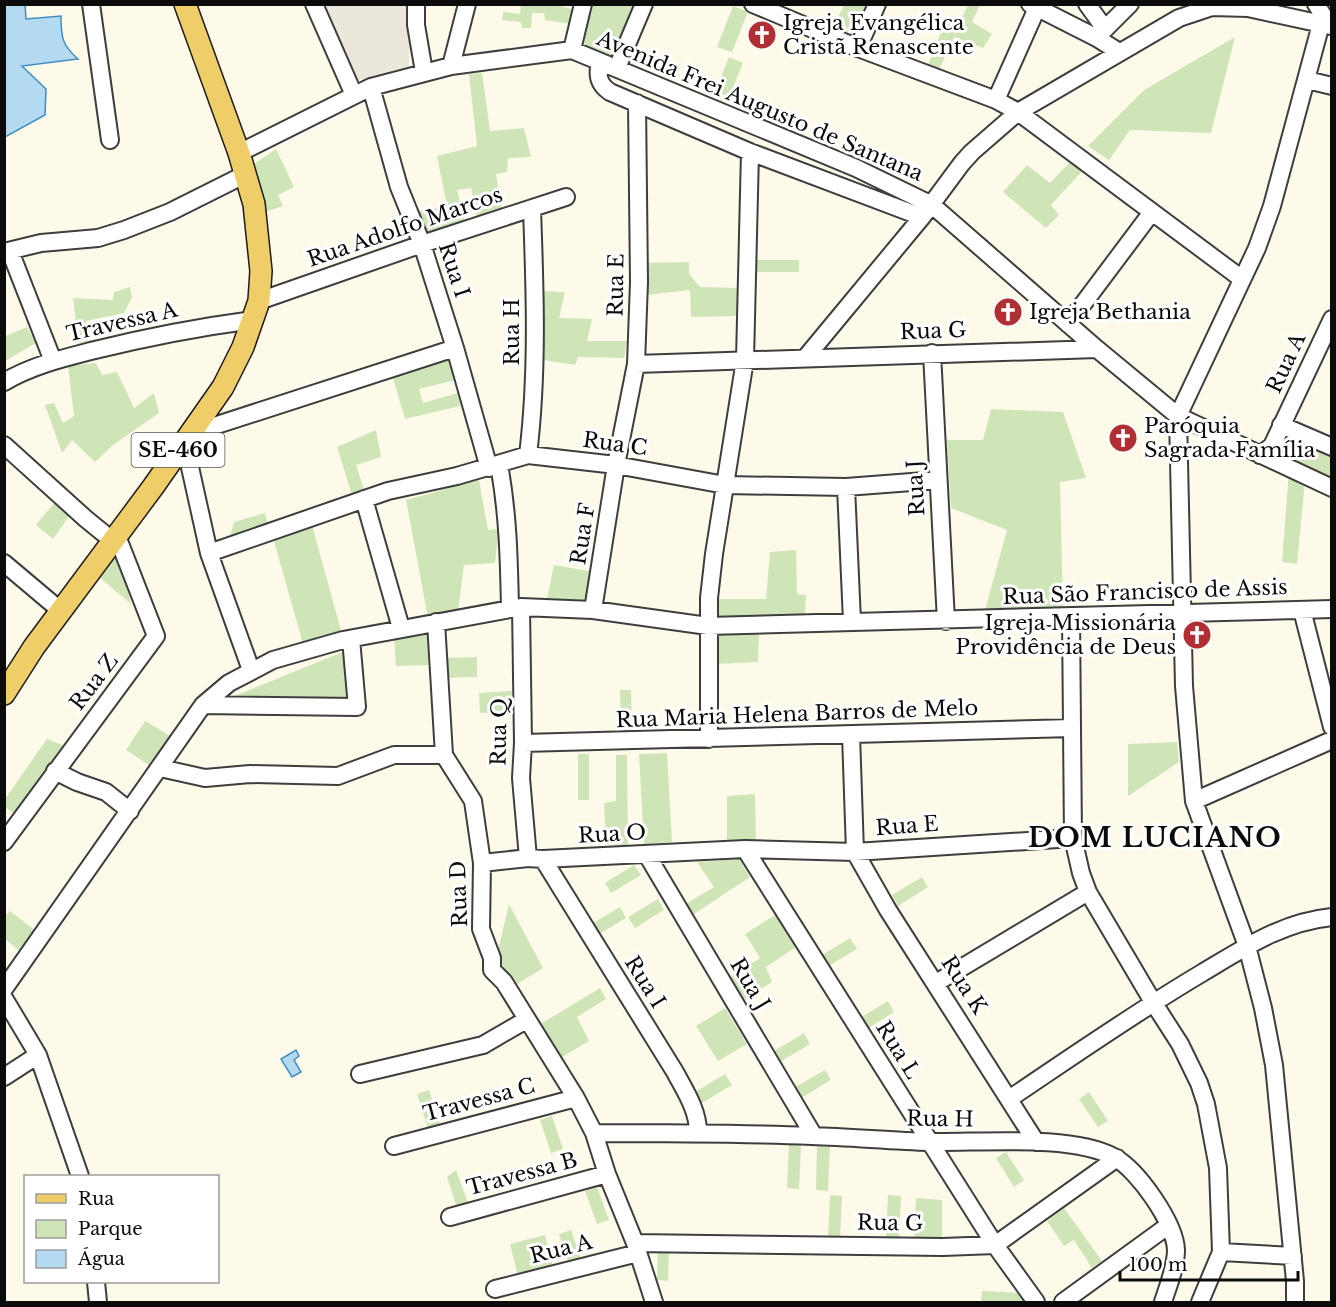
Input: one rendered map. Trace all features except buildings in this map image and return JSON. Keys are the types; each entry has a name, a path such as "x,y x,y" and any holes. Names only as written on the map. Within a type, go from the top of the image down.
{"main road":[{"name":"SE-460","path":"4,694 34,647 223,387 236,364 256,310 261,270 254,204 239,153 185,4"}],"street":[{"path":"91,4 110,140"},
{"path":"314,4 354,94"},
{"path":"416,4 416,25 424,72"},
{"path":"451,66 467,4"},
{"path":"572,50 584,4"},
{"path":"617,68 644,4"},
{"path":"753,4 858,48 996,100 1018,112 1242,279"},
{"path":"858,48 877,4"},
{"path":"1087,4 1101,33 1119,52"},
{"path":"1101,33 1130,4"},
{"path":"1295,1302 1293,1256 1274,1065 1263,1008 1247,946 1194,801 1188,743 1178,416 1257,248 1272,206 1307,80 1327,25 1316,4"},
{"path":"996,100 1034,6 1101,33"},
{"path":"806,357 927,211 972,152 1018,112 1179,18 1212,7 1248,8 1327,25"},
{"name":"Avenida Frei Augusto de Santana","path":"239,153 371,87 451,66 572,50 856,168 927,211 1178,416 1332,488"},
{"path":"600,62 598,75 602,85 610,92 750,152 927,211"},
{"path":"1307,80 1332,86"},
{"name":"Rua I","path":"371,87 399,187 422,244 494,467 504,490 515,608"},
{"name":"Rua E","path":"616,465 636,364 639,272 637,103"},
{"path":"709,739 708,626 712,565 745,360 750,152"},
{"path":"53,361 7,251 41,243 86,240 117,233 170,212 246,174"},
{"name":"Rua Adolfo Marcos","path":"256,310 422,244 566,197"},
{"name":"Rua H","path":"528,455 534,400 535,359 532,209"},
{"path":"1068,324 1152,212"},
{"name":"Travessa A","path":"4,382 25,371 53,361 127,342 183,331 256,310"},
{"name":"Rua A","path":"1260,455 1272,446 1332,319"},
{"path":"251,670 209,553 186,437 455,348"},
{"name":"Rua G","path":"636,364 1097,349"},
{"name":"Rua J","path":"932,353 946,621"},
{"path":"1281,425 1332,447"},
{"path":"4,446 86,519 115,538"},
{"name":"Rua C","path":"209,553 388,491 494,467 528,455 616,465 725,485"},
{"name":"Rua F","path":"593,610 616,465"},
{"path":"725,485 846,487 938,480"},
{"path":"846,487 852,621"},
{"path":"364,499 401,628"},
{"name":"Rua Z","path":"4,842 10,822 55,771 156,636 115,538"},
{"path":"4,563 62,611"},
{"name":"Rua São Francisco de Assis","path":"4,989 203,705 220,689 273,660 401,628 515,608 593,610 708,626 1332,609"},
{"name":"Rua Q","path":"515,608 523,743 521,778 536,858"},
{"path":"1302,610 1332,727"},
{"path":"1071,616 1073,838 1079,866 1088,892 1184,1052 1206,1104 1218,1168 1221,1252 1200,1302"},
{"name":"Rua D","path":"436,622 444,755 473,801 482,862 481,929 492,958 492,969 504,982 576,1098 594,1133 607,1174 637,1248 654,1302"},
{"path":"203,705 357,707 351,639"},
{"name":"Rua Maria Helena Barros de Melo","path":"523,743 1072,728"},
{"path":"851,734 855,852"},
{"path":"1194,801 1332,740"},
{"path":"160,768 205,778 250,774 338,776 394,755 444,755"},
{"path":"55,771 106,792 130,811"},
{"name":"Rua E","path":"745,849 855,852 1073,838"},
{"name":"Rua O","path":"482,862 745,849"},
{"name":"Rua L","path":"745,849 995,1245 1036,1302"},
{"name":"Rua K","path":"855,852 888,910 1036,1142"},
{"name":"Rua J","path":"647,855 814,1136"},
{"name":"Rua I","path":"536,858 675,1072 694,1109 698,1132"},
{"path":"936,983 1088,892"},
{"path":"1009,1099 1153,1002 1247,946 1276,930 1295,923 1332,917"},
{"path":"4,998 38,1055 80,1175"},
{"path":"360,1074 483,1045 526,1020"},
{"path":"4,1077 38,1055"},
{"name":"Travessa C","path":"394,1146 576,1098"},
{"name":"Rua H","path":"594,1133 698,1132 930,1142 1036,1142 1094,1149 1117,1158 1138,1179 1170,1225 1176,1252 1163,1302"},
{"path":"995,1245 1117,1158"},
{"name":"Travessa B","path":"450,1217 607,1174"},
{"path":"1063,1302 1170,1225"},
{"name":"Rua G","path":"637,1248 995,1245"},
{"name":"Rua A","path":"495,1289 637,1248"},
{"path":"1221,1252 1293,1256"},
{"path":"96,1283 99,1302"}],"green space":[{"path":"521,5 558,5 572,9 572,24 545,20 544,13 532,13 531,28 522,28 521,22 502,20 503,12 520,14"},
{"path":"591,5 637,5 613,61 584,46"},
{"path":"844,5 866,7 852,39 832,30"},
{"path":"968,5 980,5 972,22 992,34 983,48 954,37 939,70 928,65 946,20 958,25"},
{"path":"733,6 748,12 732,52 717,47"},
{"path":"1235,37 1211,133 1130,130 1109,160 1088,146 1144,90"},
{"path":"729,57 743,63 727,103 713,97"},
{"path":"482,73 490,131 524,128 531,157 508,158 507,172 496,174 502,209 477,218 471,188 457,190 465,222 426,235 416,212 447,206 437,156 477,146 469,74"},
{"path":"276,149 294,187 278,195 283,206 265,212 254,164"},
{"path":"1072,160 1084,169 1051,205 1059,215 1046,228 1003,192 1027,165 1050,183"},
{"path":"754,260 799,260 799,272 754,272"},
{"path":"689,262 689,274 700,287 741,288 737,316 691,317 690,290 646,295 644,263"},
{"path":"130,287 132,297 124,313 86,321 88,343 79,347 73,298 113,300 114,292"},
{"path":"543,291 565,292 559,318 592,319 587,341 627,341 624,358 578,357 575,365 543,360"},
{"path":"27,327 36,343 5,361 5,336"},
{"path":"450,355 455,380 419,389 423,403 458,393 460,406 405,419 392,375"},
{"path":"96,363 102,375 117,372 134,408 154,393 159,413 113,445 95,462 72,440 62,453 45,405 54,403 63,423 74,416 68,366"},
{"path":"991,409 1063,412 1086,478 1060,482 1063,608 985,610 1007,530 951,508 947,440 983,440"},
{"path":"376,430 381,457 356,465 365,493 352,495 337,447"},
{"path":"1286,433 1331,455 1331,480 1279,453"},
{"path":"1289,471 1305,481 1297,564 1282,562"},
{"path":"479,480 488,530 499,529 495,563 464,565 458,611 428,618 406,500"},
{"path":"55,502 70,515 53,539 36,525"},
{"path":"265,513 268,526 228,543 234,522"},
{"path":"312,525 342,634 303,644 274,541"},
{"path":"796,550 797,594 806,595 805,614 717,621 716,599 766,599 770,552"},
{"path":"118,552 131,604 100,578"},
{"path":"554,565 594,572 586,605 546,603"},
{"path":"430,631 428,665 396,666 394,638"},
{"path":"714,633 759,633 758,662 714,664"},
{"path":"345,651 349,699 232,697"},
{"path":"477,657 477,677 445,678 443,658"},
{"path":"620,690 631,690 632,737 621,737"},
{"path":"512,691 512,712 480,713 479,693"},
{"path":"145,721 174,738 152,767 126,750"},
{"path":"47,739 65,746 16,815 5,807 5,799"},
{"path":"1177,742 1179,762 1128,796 1128,744"},
{"path":"667,753 672,842 644,844 639,754"},
{"path":"578,754 589,754 589,800 578,800"},
{"path":"616,755 627,755 628,845 606,844 604,803 616,801"},
{"path":"755,794 756,844 727,842 727,796"},
{"path":"739,859 750,877 691,916 684,905 714,887 697,862"},
{"path":"634,865 641,875 611,893 605,883"},
{"path":"922,877 928,887 898,906 892,895"},
{"path":"658,899 664,910 635,928 628,917"},
{"path":"509,904 543,968 514,986 497,955"},
{"path":"620,907 626,918 596,936 590,925"},
{"path":"10,911 37,932 21,952 5,939 4,917"},
{"path":"778,913 799,945 766,967 772,982 743,1000 729,978 760,958 745,934"},
{"path":"850,938 857,949 827,967 820,956"},
{"path":"600,988 606,999 577,1017 589,1041 557,1060 539,1025"},
{"path":"888,1001 894,1012 865,1030 858,1019"},
{"path":"725,1008 747,1044 718,1061 696,1026"},
{"path":"804,1033 810,1044 780,1062 774,1051"},
{"path":"825,1070 831,1080 801,1098 795,1087"},
{"path":"725,1074 732,1085 702,1103 695,1092"},
{"path":"429,1090 440,1124 428,1128 417,1094"},
{"path":"1089,1092 1108,1121 1098,1127 1079,1099"},
{"path":"552,1116 563,1149 551,1153 540,1120"},
{"path":"789,1145 801,1145 799,1189 787,1188"},
{"path":"817,1146 830,1147 828,1191 816,1190"},
{"path":"1006,1152 1024,1180 1014,1187 996,1158"},
{"path":"456,1170 468,1203 457,1208 447,1177"},
{"path":"597,1187 609,1220 597,1224 585,1191"},
{"path":"830,1195 842,1196 840,1239 828,1239"},
{"path":"888,1195 901,1196 899,1239 886,1239"},
{"path":"916,1198 942,1200 942,1241 914,1241"},
{"path":"1064,1208 1102,1261 1092,1268 1074,1240 1064,1246 1047,1221"},
{"path":"571,1230 582,1263 570,1267 559,1234"},
{"path":"545,1235 553,1267 518,1276 510,1244"},
{"path":"658,1246 669,1246 668,1281 657,1280"},
{"path":"982,1291 1021,1293 1027,1302 981,1302"}],"shaded area":[{"path":"319,5 410,5 409,66 355,81"}],"water":[{"path":"5,4 25,5 26,19 61,16 63,40 78,59 22,66 46,89 45,115 5,137"},
{"path":"296,1050 299,1056 294,1060 301,1072 292,1077 281,1059"}],"place":[{"name":"Igreja Evangélica Cristã Renascente","path":"762,35"},
{"name":"Igreja Bethania","path":"1008,312"},
{"name":"Paróquia Sagrada Família","path":"1123,438"},
{"name":"Igreja Missionária Providência de Deus","path":"1197,635"}],"district":[{"name":"DOM LUCIANO","path":"1155,837"}]}
